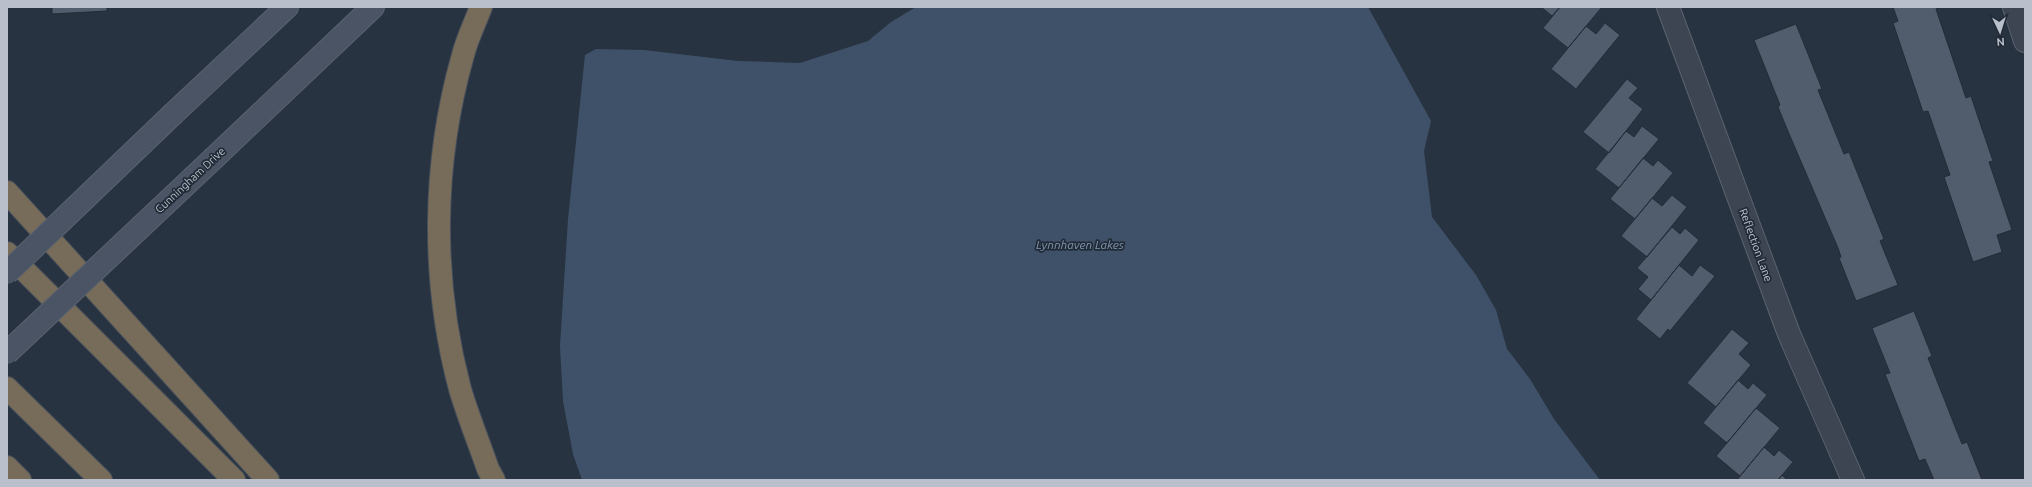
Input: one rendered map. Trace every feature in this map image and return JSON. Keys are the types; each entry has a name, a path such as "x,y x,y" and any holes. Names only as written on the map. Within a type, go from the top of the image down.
{"highway":[{"path":"481,7 463,55 449,118 439,182 438,246 444,308 460,390 488,469 494,480"},
{"path":"7,192 268,480"},
{"path":"7,253 234,480"},
{"path":"7,388 101,480"},
{"path":"7,467 20,480"}],"main road":[{"path":"7,273 286,7"},
{"name":"Cunningham Drive","path":"7,353 373,7"}],"street":[{"name":"Reflection Lane","path":"1668,7 1789,334 1853,480"},
{"path":"2014,7 2025,41"}],"water":[{"name":"Lynnhaven Lakes","path":"916,7 1368,7 1431,121 1424,151 1432,217 1476,275 1496,310 1507,349 1530,379 1554,419 1600,480 582,480 573,454 563,401 560,346 568,219 585,55 596,49 644,50 738,61 800,63 868,41 891,22"}],"building":[{"path":"52,7 107,7 107,11 52,14"},
{"path":"1541,7 1560,7 1552,16"},
{"path":"1560,7 1602,7 1568,48 1543,28"},
{"path":"1893,7 1940,7 1936,9 1966,98 1971,96 1993,161 1989,162 2012,230 1997,235 2002,252 1973,262 1944,177 1950,175 1928,111 1923,112 1893,23 1898,21"},
{"path":"1605,23 1620,35 1576,89 1551,69 1586,26 1596,34"},
{"path":"1796,24 1822,89 1818,90 1844,154 1849,152 1884,239 1880,241 1898,285 1856,301 1839,258 1841,257 1838,248 1778,107 1780,105 1754,40"},
{"path":"1627,79 1638,88 1629,98 1643,109 1609,153 1583,132"},
{"path":"1642,126 1659,139 1619,188 1595,169 1626,131 1634,137"},
{"path":"1643,158 1653,166 1658,160 1673,173 1635,219 1610,199"},
{"path":"1672,195 1687,207 1647,257 1621,236 1652,198 1662,206"},
{"path":"1672,227 1680,234 1685,228 1699,240 1651,300 1638,289 1648,277 1637,268"},
{"path":"1679,265 1692,276 1700,265 1715,276 1670,331 1668,329 1660,339 1636,319"},
{"path":"1914,311 1932,356 1928,358 1962,444 1967,442 1982,480 1934,480 1925,459 1919,461 1885,374 1890,373 1872,328"},
{"path":"1732,329 1749,343 1739,354 1751,365 1716,407 1687,383"},
{"path":"1738,380 1748,389 1753,383 1767,395 1727,443 1703,423"},
{"path":"1756,408 1780,428 1740,476 1716,456"},
{"path":"1764,447 1774,456 1779,450 1793,462 1778,480 1737,480"},
{"path":"1782,475 1787,480 1778,480"}]}
